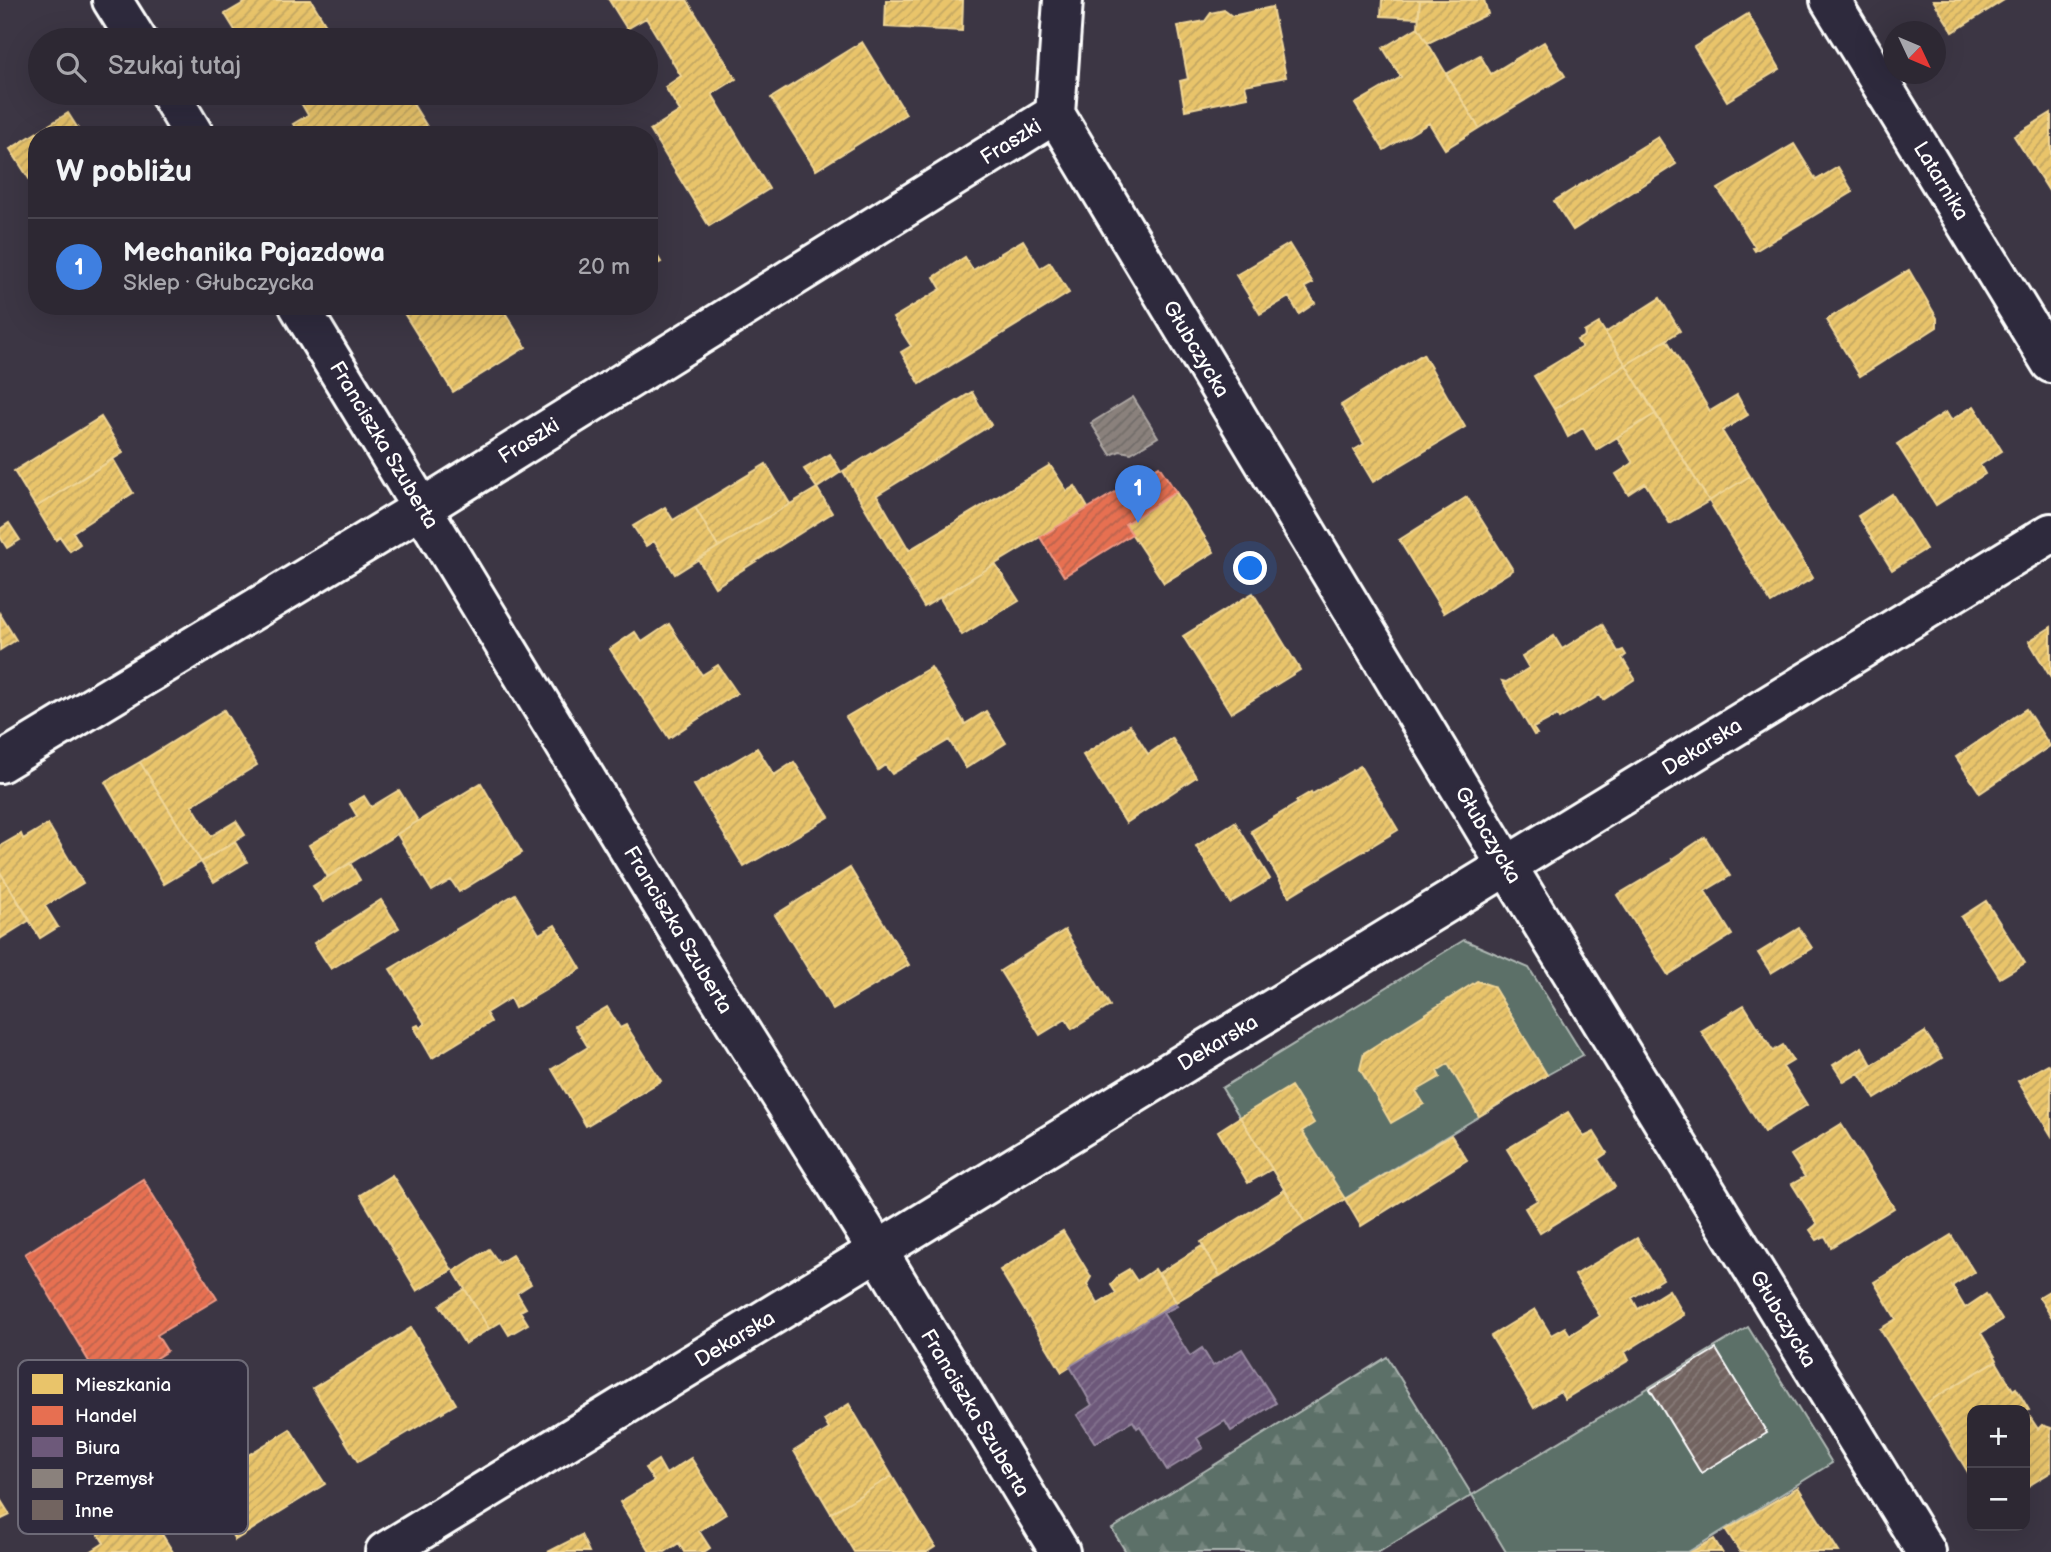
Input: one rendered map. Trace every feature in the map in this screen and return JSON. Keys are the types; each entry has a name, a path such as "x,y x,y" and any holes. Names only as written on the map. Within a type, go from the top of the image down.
{"street":[{"path":"112,0 129,28"},
{"path":"1055,114 1063,0"},
{"name":"Latarnika","path":"1830,0 2051,363"},
{"path":"176,105 189,126"},
{"name":"Fraszki","path":"0,763 422,508 1055,114"},
{"name":"Głubczycka","path":"1055,114 1507,866 1926,1552"},
{"name":"Franciszka Szuberta","path":"304,315 694,957 1060,1552"},
{"name":"Dekarska","path":"385,1552 2051,533"}],"green space":[{"path":"1464,940 1529,968 1583,1055 1305,1223 1222,1088"},
{"path":"1748,1327 1832,1463 1688,1552 1506,1552 1472,1495"},
{"path":"1387,1357 1472,1495 1379,1552 1126,1552 1112,1529"}],"building: Mieszkania":[{"path":"249,0 311,0 328,28 234,28 225,14"},
{"path":"609,0 687,0 736,79 712,94 769,189 709,226 658,143 656,126 680,111 665,87 681,76 658,38 658,28 652,28 646,18 626,28"},
{"path":"886,0 963,0 962,31 885,27"},
{"path":"1382,0 1420,0 1418,18 1381,16"},
{"path":"1420,0 1484,0 1488,14 1428,43 1418,27"},
{"path":"1933,0 2004,0 1953,32"},
{"path":"1272,7 1286,77 1245,85 1248,97 1185,110 1180,81 1188,79 1178,26 1205,21 1211,13 1224,10 1232,16"},
{"path":"1748,14 1780,69 1727,101 1694,47"},
{"path":"1418,27 1479,128 1445,149 1429,123 1384,150 1355,104 1401,77 1383,48"},
{"path":"862,42 906,114 816,170 771,98"},
{"path":"1544,42 1565,76 1479,128 1446,74 1480,55 1491,74"},
{"path":"302,105 414,105 427,126 293,124 308,115"},
{"path":"68,113 76,126 47,126"},
{"path":"2051,113 2051,194 2014,136"},
{"path":"1658,137 1676,164 1573,230 1554,201"},
{"path":"28,138 28,177 10,149"},
{"path":"1794,144 1816,180 1838,167 1853,192 1755,251 1718,189"},
{"path":"1023,240 1040,268 1050,262 1069,293 920,384 901,352 911,346 893,318 941,289 934,277 965,257 973,270"},
{"path":"1289,244 1313,283 1305,287 1315,303 1299,314 1289,297 1260,314 1236,275"},
{"path":"1909,270 1937,318 1937,327 1860,376 1826,320"},
{"path":"1660,298 1680,331 1626,365 1605,333"},
{"path":"405,315 506,315 526,347 453,392"},
{"path":"1599,323 1626,365 1554,409 1534,376 1582,347 1577,340"},
{"path":"1667,340 1710,411 1737,395 1748,415 1722,431 1750,476 1709,501 1626,365"},
{"path":"1423,354 1465,427 1373,482 1354,450 1364,444 1341,405"},
{"path":"1626,365 1655,414 1596,450 1583,428 1568,437 1554,409"},
{"path":"972,392 991,425 877,495 909,550 1050,465 1067,491 1075,486 1088,508 924,607 843,471"},
{"path":"1974,406 2002,451 1980,465 1985,474 1936,505 1897,444 1946,412 1951,420"},
{"path":"1655,414 1709,501 1670,524 1645,483 1628,494 1616,474 1633,463 1617,437"},
{"path":"101,417 123,453 36,507 14,471"},
{"path":"830,454 841,472 817,488 804,469"},
{"path":"113,459 133,493 73,532 80,544 70,551 60,537 56,540 36,507"},
{"path":"766,464 790,504 718,547 695,507"},
{"path":"1750,476 1813,578 1771,603 1709,501"},
{"path":"817,488 832,513 715,587 698,559"},
{"path":"1176,492 1214,552 1164,583 1125,524"},
{"path":"1892,494 1926,549 1892,570 1858,516"},
{"path":"1467,497 1513,570 1444,613 1399,540"},
{"path":"665,507 673,520 695,507 718,547 675,574 654,541 646,546 633,526"},
{"path":"9,523 20,540 7,548 0,537 0,529"},
{"path":"995,564 1019,601 962,635 940,598"},
{"path":"1253,593 1300,670 1231,713 1183,636"},
{"path":"0,614 16,640 0,650"},
{"path":"669,624 702,675 718,665 737,693 669,738 610,649 635,632 642,642"},
{"path":"1602,624 1618,652 1623,650 1626,655 1622,658 1635,679 1603,700 1600,695 1559,719 1557,715 1533,728 1537,734 1534,735 1502,681 1506,682 1529,668 1522,656 1554,636 1562,649"},
{"path":"2051,627 2051,678 2029,641"},
{"path":"931,667 965,724 986,711 1006,743 966,768 949,740 892,774 885,765 878,770 846,717"},
{"path":"2026,709 2050,746 1980,793 1956,757"},
{"path":"224,710 257,765 192,805 211,836 236,821 245,835 201,862 140,762"},
{"path":"1130,725 1148,754 1172,738 1196,777 1126,823 1083,755"},
{"path":"757,748 774,775 794,762 829,817 744,867 694,785"},
{"path":"140,762 201,862 164,884 105,782"},
{"path":"1360,766 1398,830 1289,896 1251,831 1298,803 1296,801 1311,792 1312,794"},
{"path":"481,783 522,853 459,892 451,880 432,891 397,834"},
{"path":"399,790 418,821 328,877 309,845 357,816 350,804 364,796 371,807"},
{"path":"1235,822 1270,879 1230,903 1196,846"},
{"path":"48,824 83,883 45,906 58,927 40,938 0,872 0,846 21,834 23,839"},
{"path":"1705,837 1730,876 1705,891 1732,935 1668,975 1617,895 1674,861 1672,859"},
{"path":"235,842 247,862 214,882 201,862"},
{"path":"350,863 360,880 323,902 313,886"},
{"path":"850,868 909,965 833,1010 775,915"},
{"path":"0,872 30,920 0,939"},
{"path":"515,894 539,934 555,925 581,969 515,1008 510,998 486,1013 491,1022 432,1058 414,1027 418,1025 420,1028 425,1024 390,969"},
{"path":"381,900 399,928 331,969 314,943"},
{"path":"1986,901 2025,963 2000,978 1961,917"},
{"path":"1799,928 1812,948 1771,973 1758,953"},
{"path":"1065,930 1110,1006 1072,1029 1066,1019 1040,1035 1000,971"},
{"path":"1477,981 1493,986 1547,1075 1479,1116 1448,1064 1437,1071 1440,1077 1416,1091 1424,1104 1391,1123 1360,1069 1364,1053"},
{"path":"1744,1005 1773,1051 1783,1045 1793,1061 1783,1067 1807,1105 1764,1132 1701,1031"},
{"path":"607,1007 620,1028 626,1025 661,1081 586,1126 552,1069 588,1047 575,1026"},
{"path":"1925,1032 1942,1058 1875,1099 1859,1073"},
{"path":"1862,1047 1872,1065 1844,1082 1833,1065"},
{"path":"2048,1064 2051,1069 2051,1135 2018,1081"},
{"path":"1291,1086 1314,1123 1302,1131 1345,1199 1305,1223 1240,1117"},
{"path":"1568,1112 1584,1137 1594,1132 1607,1153 1598,1159 1615,1187 1540,1233 1525,1208 1538,1200 1507,1149"},
{"path":"1240,1117 1272,1169 1248,1183 1218,1131"},
{"path":"1841,1124 1894,1208 1831,1247 1825,1236 1817,1240 1810,1230 1817,1224 1792,1184 1805,1177 1791,1155"},
{"path":"1451,1135 1467,1160 1361,1226 1345,1199"},
{"path":"392,1175 452,1270 417,1291 360,1195"},
{"path":"1285,1190 1305,1223 1220,1276 1201,1242"},
{"path":"1063,1231 1091,1277 1087,1284 1098,1304 1116,1293 1111,1285 1119,1275 1129,1269 1137,1281 1155,1269 1176,1302 1062,1372 1000,1270"},
{"path":"1951,1235 1974,1272 1952,1286 1965,1308 1986,1294 2002,1320 1981,1333 1997,1360 1926,1403 1880,1329 1896,1319 1874,1282"},
{"path":"1637,1238 1663,1279 1632,1298 1638,1309 1669,1290 1684,1315 1625,1352 1629,1360 1565,1399 1560,1391 1534,1408 1491,1336 1535,1309 1551,1335 1565,1327 1570,1335 1600,1316 1575,1275"},
{"path":"1202,1246 1220,1276 1176,1302 1159,1273"},
{"path":"489,1249 499,1263 512,1255 531,1284 517,1293 526,1308 520,1311 528,1324 509,1335 501,1322 489,1329 454,1271"},
{"path":"465,1289 489,1329 465,1344 440,1305"},
{"path":"2051,1290 2051,1316 2039,1297"},
{"path":"411,1328 456,1404 358,1462 313,1388"},
{"path":"1996,1361 2013,1390 2016,1388 2026,1405 1967,1405 1967,1471 1926,1403"},
{"path":"849,1404 892,1476 831,1513 794,1451 829,1429 824,1420"},
{"path":"2030,1417 2038,1429 2042,1425 2051,1428 2051,1472 2030,1485"},
{"path":"290,1429 325,1484 248,1532 248,1455"},
{"path":"691,1458 726,1514 699,1531 710,1548 704,1552 684,1552 679,1543 665,1552 650,1552 620,1502 654,1481 645,1468 658,1460 666,1474"},
{"path":"892,1476 935,1547 927,1552 854,1552 831,1513"},
{"path":"1798,1487 1839,1552 1740,1552 1726,1530"},
{"path":"0,1499 10,1515 0,1520"},
{"path":"98,1534 162,1534 173,1552 90,1552 104,1543"},
{"path":"232,1534 245,1534 235,1540"},
{"path":"581,1535 589,1552 548,1552"},
{"path":"1714,1539 1722,1552 1691,1552"}],"building: Handel":[{"path":"1159,466 1176,492 1125,524 1132,534 1064,576 1040,537"},
{"path":"143,1179 217,1299 157,1335 167,1351 153,1360 88,1360 25,1254"}],"building: Biura":[{"path":"1175,1303 1177,1306 1163,1313 1190,1356 1202,1348 1213,1366 1242,1349 1276,1403 1231,1431 1225,1421 1197,1438 1203,1448 1167,1470 1140,1426 1137,1428 1133,1421 1095,1443 1077,1415 1092,1405 1070,1366"}],"building: Przemysł":[{"path":"1133,397 1158,437 1131,453 1120,451 1111,455 1091,423"}],"building: Inne":[{"path":"1716,1349 1767,1433 1701,1473 1650,1389"}],"place":[{"name":"Mechanika Pojazdowa","path":"1138,523"}]}
